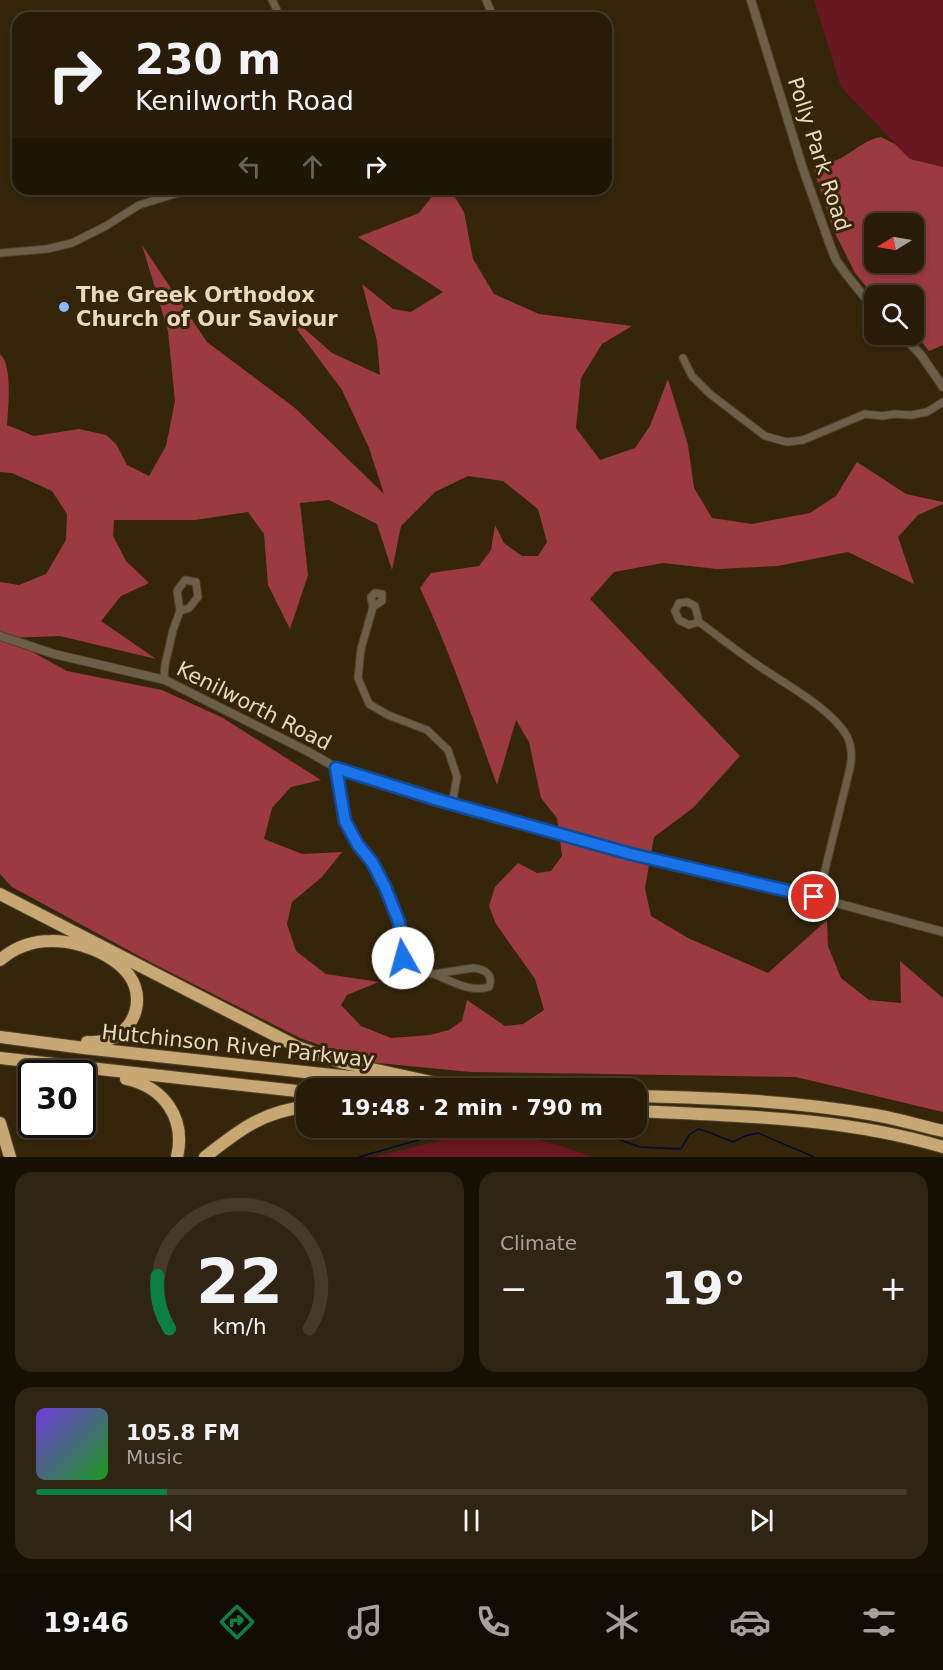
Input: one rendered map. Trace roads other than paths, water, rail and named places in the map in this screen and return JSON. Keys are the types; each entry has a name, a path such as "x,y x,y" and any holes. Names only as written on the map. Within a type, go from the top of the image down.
{"highway":[{"path":"0,894 300,1048 345,1063 410,1078"},
{"path":"0,960 14,950 30,944 48,941 69,943 92,950 116,962 126,970 135,985 137,998 134,1015 126,1028 115,1037 95,1042 35,1041"},
{"name":"Hutchinson River Parkway","path":"0,1037 356,1078"},
{"name":"Hutchinson River Parkway","path":"0,1058 18,1060"},
{"name":"Hutchinson River Parkway","path":"96,1069 296,1091"},
{"path":"96,1072 136,1081 154,1090 168,1105 176,1123 179,1137 177,1157"},
{"path":"647,1097 826,1108 877,1115 943,1131"},
{"path":"205,1157 235,1133 256,1120 296,1108"},
{"path":"647,1112 766,1117 824,1123 862,1128 943,1147"},
{"path":"0,1123 10,1157"}],"street":[{"name":"Polly Park Road","path":"751,0 803,169 830,245 836,260 864,296"},
{"path":"0,253 47,249 72,243 106,226 139,205 172,195"},
{"path":"911,345 943,387"},
{"path":"683,358 692,376 710,394 765,436 787,442 803,440 865,414 911,415 927,412 943,402"},
{"path":"373,608 361,649 358,678 369,704 388,715 427,730 448,750 457,777 452,804"},
{"path":"165,680 165,665 180,611"},
{"path":"699,622 818,706 848,738 852,759 823,878 814,897"},
{"name":"Kenilworth Road","path":"0,636 54,654 165,680 309,752 336,768 452,804 631,854 814,897 943,932"},
{"path":"336,768 345,821 358,845 372,862 385,887 399,922 404,962 423,974 473,968 487,972 491,982 487,988 476,989 434,974"}],"waterway":[{"path":"615,1138 640,1147 681,1149 689,1135 698,1129 733,1142 758,1133 814,1157"},
{"path":"359,1157 427,1138"}],"place":[{"name":"The Greek Orthodox Church of Our Saviour","path":"64,307"}]}
